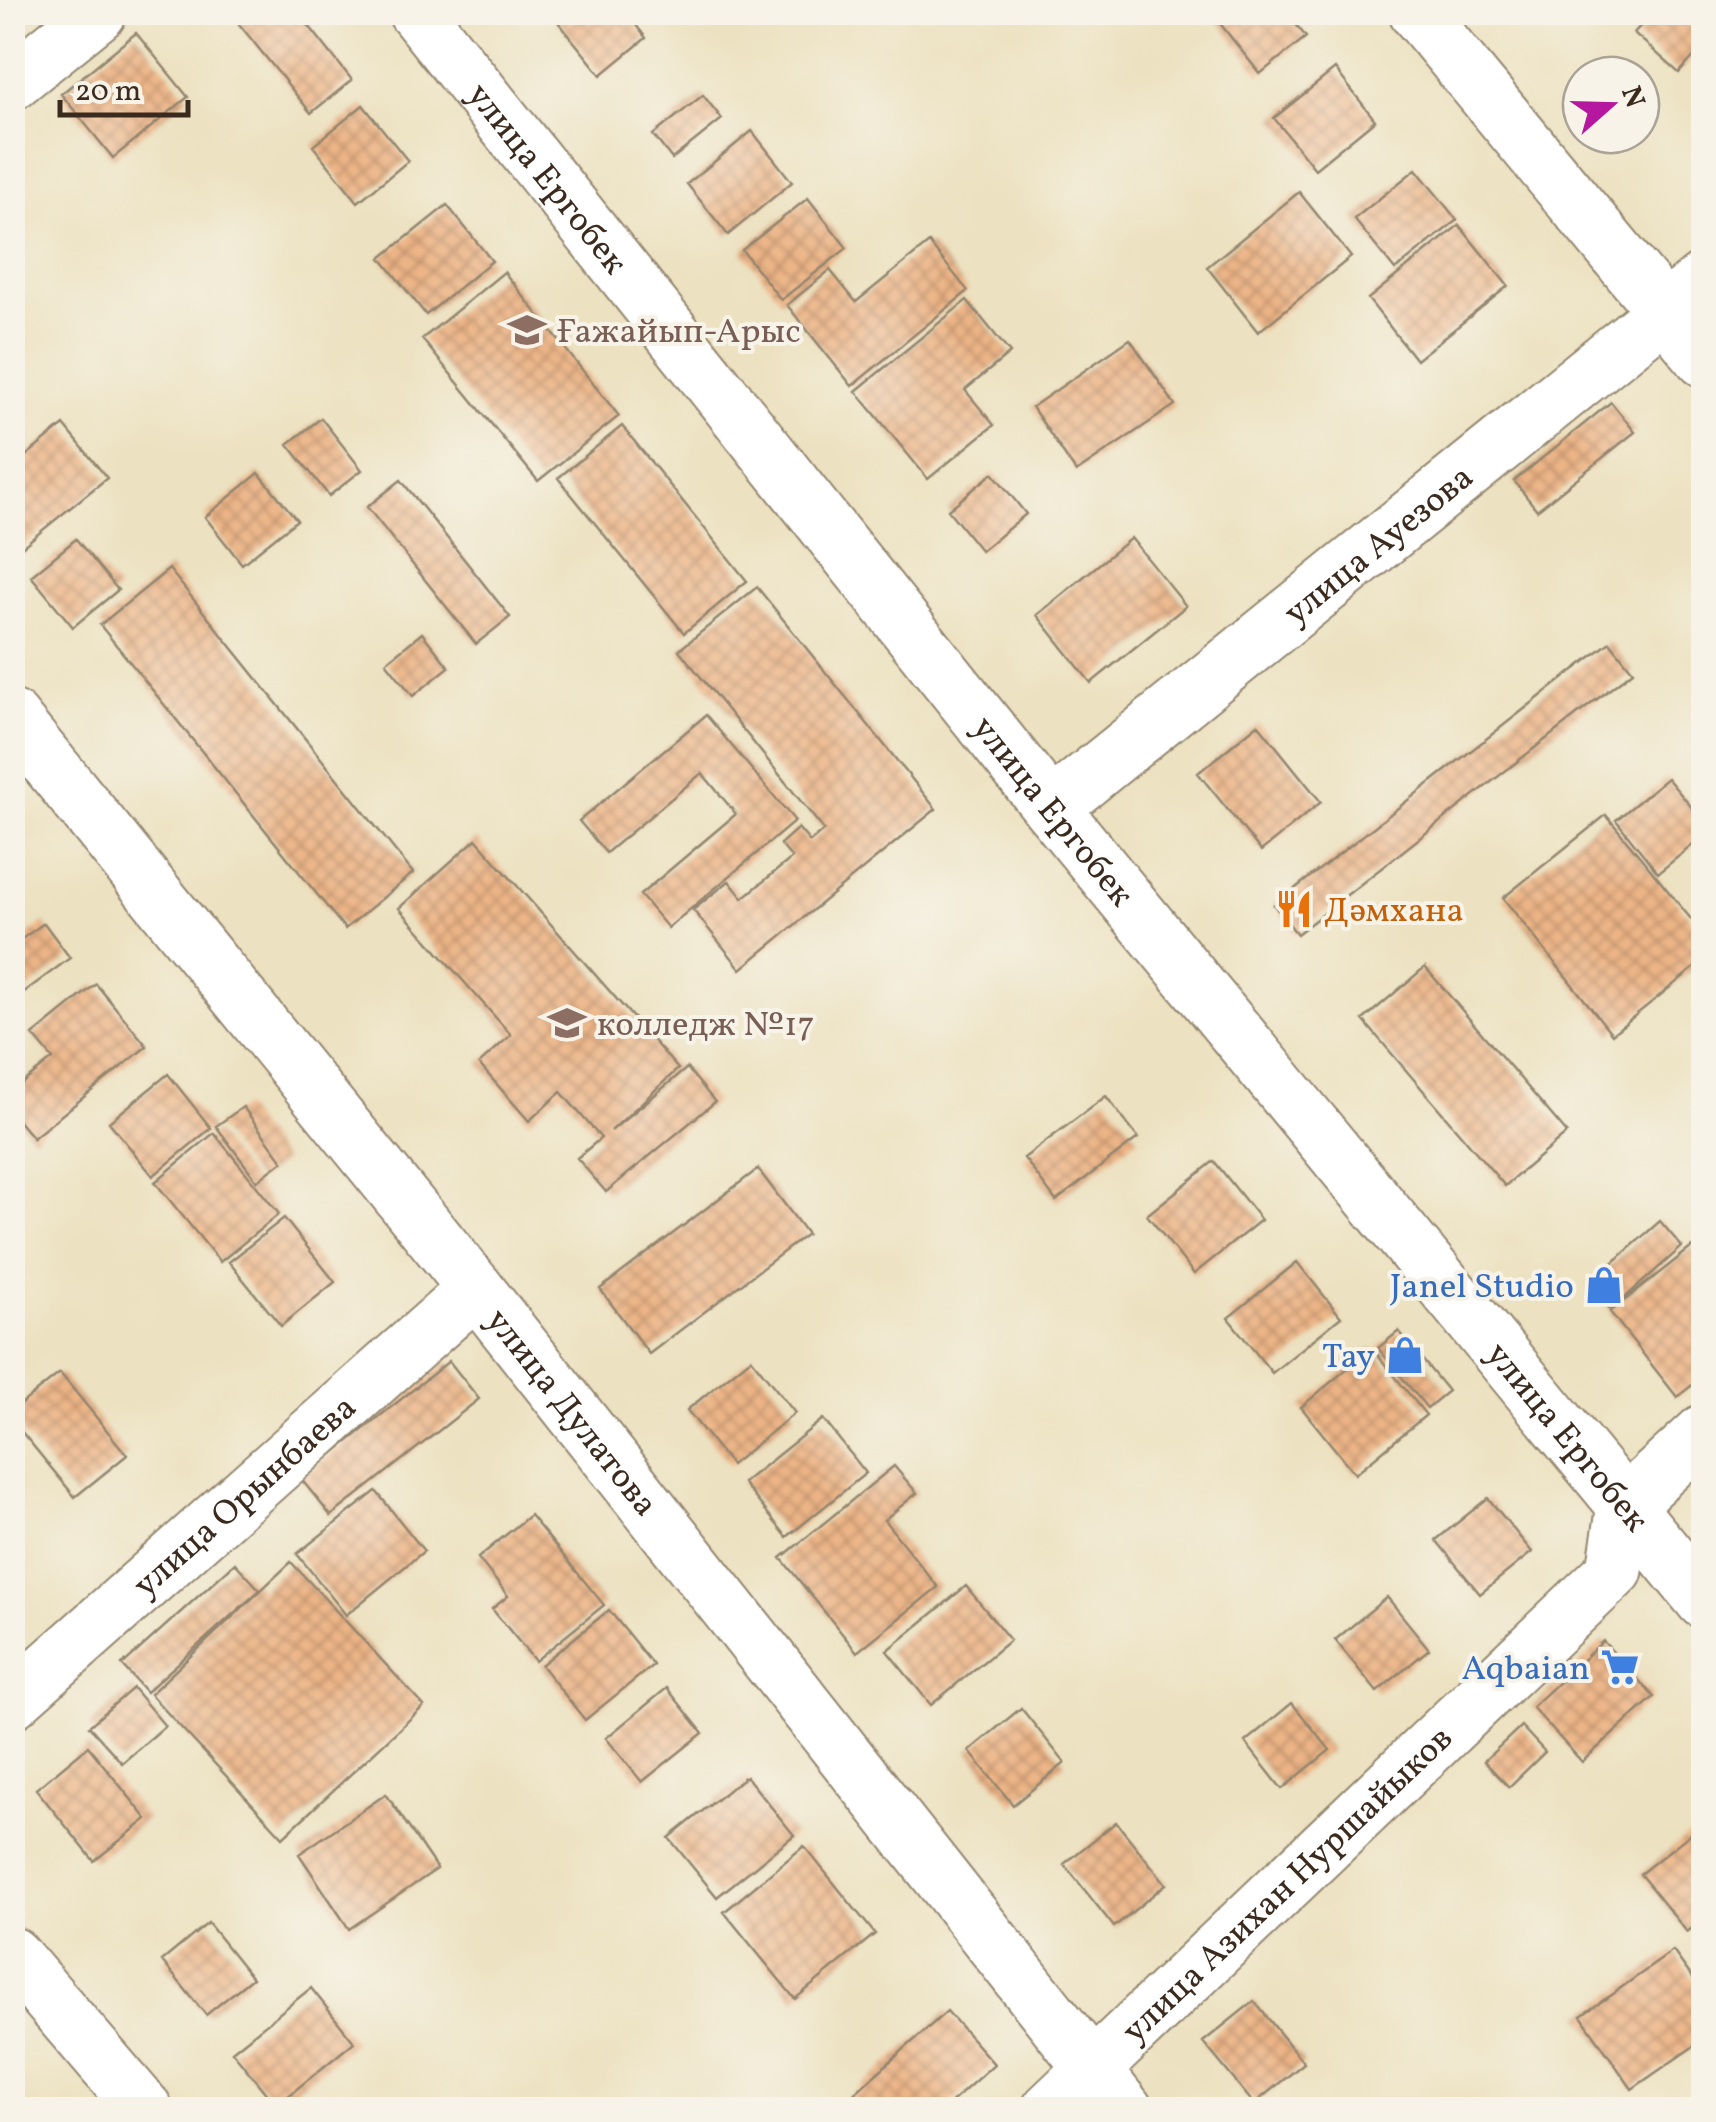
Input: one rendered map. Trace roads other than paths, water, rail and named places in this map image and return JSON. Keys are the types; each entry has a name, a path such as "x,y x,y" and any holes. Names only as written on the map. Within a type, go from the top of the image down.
{"street":[{"path":"12,82 100,12"},
{"name":"улица Ергобек","path":"416,12 1050,808 1704,1600"},
{"path":"1417,12 1684,296 1704,359"},
{"name":"улица Ауезова","path":"1050,808 1684,296"},
{"name":"улица Дулатова","path":"12,718 476,1289 1125,2110"},
{"name":"улица Орынбаева","path":"12,1700 476,1289"},
{"path":"1625,1505 1704,1432"},
{"name":"улица Азихан Нуршайыков","path":"1049,2110 1615,1570 1625,1505"},
{"path":"12,1955 145,2110"}],"place":[{"name":"Ғажайып-Арыс","path":"527,330"},
{"name":"Дәмхана","path":"1294,909"},
{"name":"колледж №17","path":"567,1023"},
{"name":"Janel Studio","path":"1604,1285"},
{"name":"Тау","path":"1405,1355"},
{"name":"Aqbaian","path":"1620,1667"}]}
